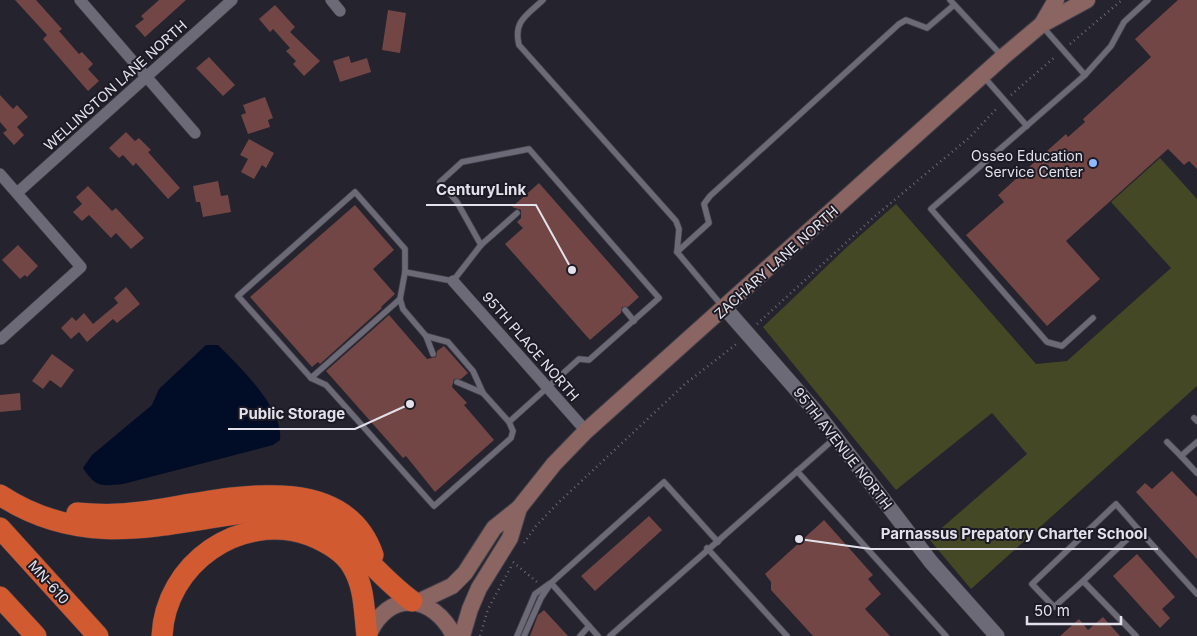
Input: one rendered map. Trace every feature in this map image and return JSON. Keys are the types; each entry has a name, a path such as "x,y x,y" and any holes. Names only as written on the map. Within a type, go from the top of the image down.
{"highway":[{"path":"4,498 57,522 106,530 136,529 243,512 277,510 311,518 336,530 352,542 398,591 415,602"},
{"name":"MN-610","path":"0,528 98,636"},
{"path":"162,636 164,618 173,592 196,560 230,538 266,530 288,530 314,537 333,548 351,565 362,589 367,636"},
{"path":"0,597 36,636"}],"main road":[{"name":"ZACHARY LANE NORTH","path":"1041,25 1056,0"},
{"name":"ZACHARY LANE NORTH","path":"367,636 382,614 393,606 415,602 452,586 465,573 494,528 519,508 554,464 586,431 1041,25 1087,0"},
{"name":"ZACHARY LANE NORTH","path":"462,636 479,588 510,538 519,508"},
{"path":"415,602 441,616 454,636"}],"street":[{"path":"80,0 196,133"},
{"name":"WELLINGTON LANE NORTH","path":"17,193 232,0"},
{"path":"331,0 340,10"},
{"path":"0,174 81,267 1,339"},
{"name":"95TH PLACE NORTH","path":"453,281 586,431"},
{"name":"95TH AVENUE NORTH","path":"724,308 837,436 931,562 997,636"}],"lane":[{"path":"543,0 521,20 517,28 520,45 676,221 679,229 677,252 724,308"},
{"path":"1093,318 1062,346 1047,342 931,210 1085,75 1111,46 1124,22 1148,0"},
{"path":"677,252 709,223 704,204 710,196 899,24 906,20 927,28 952,2 1003,58"},
{"path":"1041,25 1085,75"},
{"path":"983,76 1028,126"},
{"path":"481,245 457,202 440,182 462,162 529,149 660,298 589,360 579,358 508,422"},
{"path":"426,336 448,342 473,371 483,393 508,422 512,431 511,438 434,506 326,385 311,378 238,296 355,192 405,249 405,272 400,299 403,309 426,336 433,354"},
{"path":"405,272 453,281 481,245 517,213"},
{"path":"311,378 400,299"},
{"path":"625,310 634,321"},
{"path":"457,382 483,393"},
{"path":"610,636 707,548 718,542 837,436"},
{"path":"1167,442 1197,473"},
{"path":"1181,456 1197,442"},
{"path":"797,472 946,636"},
{"path":"517,636 535,594 551,583 664,482 718,542"},
{"path":"1138,530 1054,606 1032,584 1116,504 1197,594"},
{"path":"707,548 786,636"},
{"path":"1083,581 1136,636"},
{"path":"551,583 598,636"},
{"path":"524,636 541,598 551,583"},
{"path":"580,636 589,626"}],"path":[{"path":"1072,42 1122,0"},
{"path":"1011,94 1055,57"},
{"path":"755,325 874,218 970,137 997,108"},
{"path":"519,550 536,526 558,503 685,384 739,341"},
{"path":"480,636 488,609 516,556"}],"green space":[{"path":"1160,158 1197,199 1197,386 971,589 929,539 1027,454 992,413 896,490 763,327 847,247 896,204 1036,364 1067,361 1171,268 1111,202"}],"water":[{"path":"206,345 218,345 248,376 268,402 275,415 280,440 273,445 123,484 104,485 92,479 83,468 92,455 152,405 159,389"}],"building":[{"path":"15,0 36,0 62,29 59,31 79,54 82,52 93,64 88,69 99,81 88,91 43,39 47,35"},
{"path":"159,0 186,0 145,37 135,26 144,19 141,16"},
{"name":"Osseo Education Service Center","path":"1178,0 1197,0 1197,169 1189,161 1184,165 1168,149 1066,241 1100,279 1047,326 966,235 1004,202 998,195 1066,134 1068,137 1085,122 1083,119 1151,57 1135,39"},
{"path":"275,5 295,27 290,32 320,61 304,76 293,64 296,61 286,51 290,48 273,29 270,32 259,19"},
{"path":"388,10 406,13 400,53 382,50"},
{"path":"349,56 351,63 367,58 371,72 340,82 333,61"},
{"path":"209,57 235,85 223,96 196,68"},
{"path":"0,95 13,109 17,105 28,117 17,127 24,135 14,145 3,133 7,130 0,122"},
{"path":"265,97 273,118 268,120 270,127 248,134 241,115 246,113 243,105"},
{"path":"126,132 135,141 139,138 151,150 148,152 180,188 168,199 136,163 133,166 123,155 119,158 109,148"},
{"path":"249,139 274,153 266,168 262,165 254,179 241,172 248,159 240,155"},
{"path":"218,181 221,196 228,195 231,212 203,217 200,202 196,202 193,186"},
{"path":"539,183 639,297 628,307 622,307 621,313 590,340 505,244 523,228 517,222 521,218 521,210 512,207"},
{"path":"88,186 112,211 116,208 144,238 131,249 116,233 111,238 89,215 82,221 73,212 82,204 76,197"},
{"path":"355,205 394,250 373,269 395,294 320,364 318,362 312,367 250,297"},
{"path":"18,245 38,266 27,277 25,275 20,279 2,260"},
{"path":"126,287 140,304 117,323 113,319 87,342 79,332 71,339 61,328 72,317 76,321 84,313 93,324 118,303 114,298"},
{"path":"389,315 427,359 436,357 437,351 444,346 468,373 461,379 454,379 452,387 467,403 464,405 494,440 435,492 406,456 403,458 326,371"},
{"path":"52,354 74,370 61,388 50,380 43,389 32,381"},
{"path":"20,393 21,410 0,412 0,395"},
{"path":"1172,471 1197,497 1197,559 1136,492 1145,483 1152,489"},
{"path":"649,516 662,530 595,591 581,576"},
{"path":"824,520 873,575 868,579 881,594 865,609 890,636 813,636 771,590 771,582 765,574"},
{"path":"1137,554 1175,597 1162,609 1170,618 1160,628 1113,576"},
{"path":"544,610 568,636 530,636 538,615"},
{"path":"1103,617 1120,636 1060,636 1079,619 1088,630"}],"place":[{"name":"Osseo Education Service Center","path":"1093,163"},
{"name":"CenturyLink","path":"572,270"},
{"name":"Public Storage","path":"410,404"},
{"name":"Parnassus Prepatory Charter School","path":"799,539"}]}
